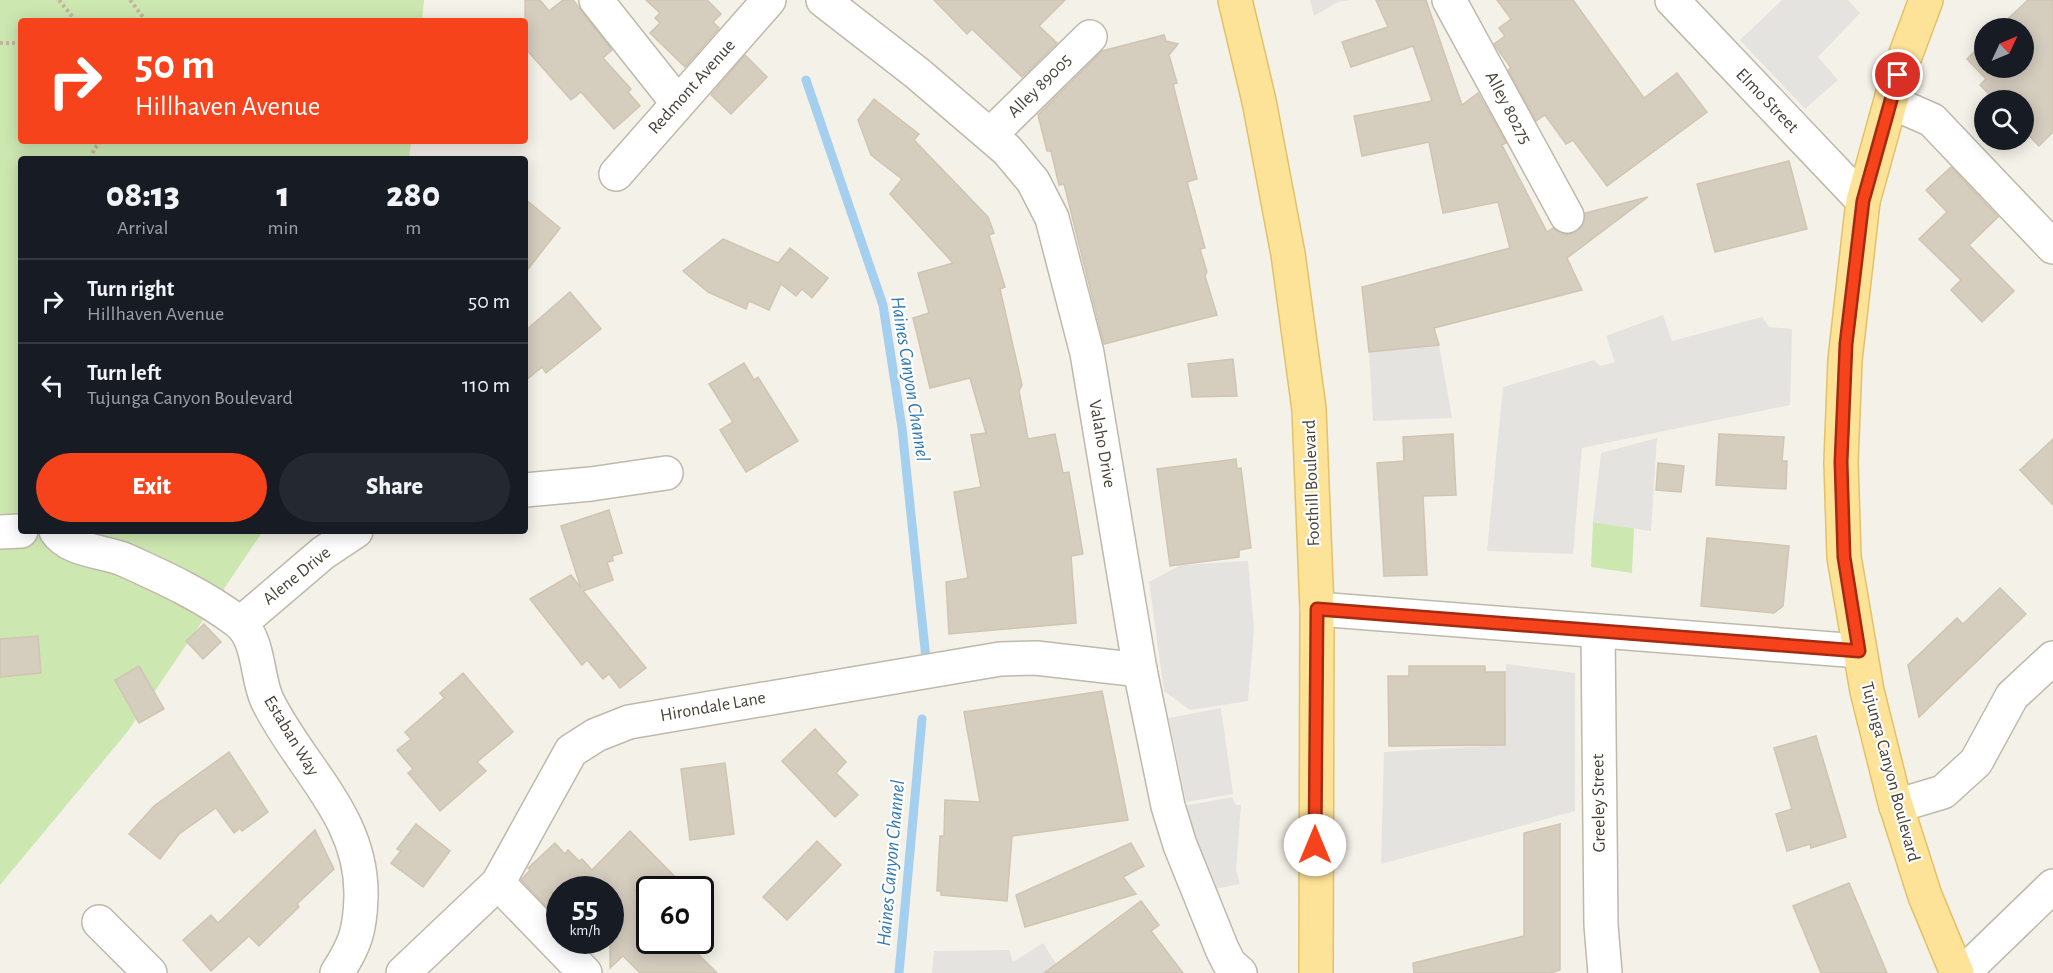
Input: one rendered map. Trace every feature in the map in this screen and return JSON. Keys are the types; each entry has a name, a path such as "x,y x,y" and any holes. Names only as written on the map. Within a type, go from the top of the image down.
{"main road":[{"name":"Foothill Boulevard","path":"1235,0 1259,101 1288,254 1309,409 1317,609 1316,973"},
{"name":"Tujunga Canyon Boulevard","path":"1926,0 1891,102 1863,201 1846,344 1841,462 1844,557 1859,651 1876,734 1925,896 1957,973"}],"street":[{"path":"597,0 615,27 677,102"},
{"name":"Redmont Avenue","path":"616,174 769,0"},
{"name":"Valaho Drive","path":"823,0 1007,150 1033,181 1052,218 1087,353 1140,670 1168,806 1180,845 1222,949 1229,963 1240,973"},
{"name":"Alley 80275","path":"1449,0 1567,216"},
{"name":"Elmo Street","path":"1672,0 1863,201"},
{"name":"Alley 89005","path":"990,135 1090,37"},
{"path":"1891,102 1932,120 2053,247"},
{"path":"528,490 591,484 666,473"},
{"path":"0,532 18,531"},
{"name":"Estaban Way","path":"59,534 70,544 124,560 205,600 240,623 253,646 267,701 342,818 357,852 361,887 358,937 337,973"},
{"name":"Alene Drive","path":"240,623 323,553 352,534"},
{"path":"1317,609 1859,651"},
{"name":"Greeley Street","path":"1598,632 1601,925 1605,973"},
{"name":"Hirondale Lane","path":"403,973 498,883 571,751 596,735 629,722 1000,659 1036,658 1140,670"},
{"path":"1896,806 1943,792 1976,762 2012,696 2053,658"},
{"path":"498,883 585,973"},
{"path":"1964,973 2053,886"},
{"path":"99,922 150,973"}],"path":[{"path":"59,0 74,18"},
{"path":"130,0 144,18"},
{"path":"0,44 18,43"}],"green space":[{"path":"0,0 424,0 422,18 18,18 18,144 411,144 409,156 18,156 18,534 261,534 128,731 0,885"},
{"path":"1593,522 1634,528 1632,573 1591,567"}],"shaded area":[{"path":"1310,0 1350,0 1338,2 1314,16"},
{"path":"1782,0 1848,0 1860,13 1818,57 1838,80 1805,109 1740,40"},
{"path":"1663,315 1672,341 1762,317 1769,327 1792,329 1790,405 1582,448 1573,554 1487,551 1503,387 1594,360 1600,366 1615,362 1606,336"},
{"path":"1439,345 1452,418 1373,421 1369,352"},
{"path":"1657,438 1651,531 1593,522 1601,453"},
{"path":"1248,561 1254,629 1248,701 1190,710 1164,691 1149,582 1181,565"},
{"path":"1506,664 1575,673 1575,811 1381,864 1384,752 1505,745"},
{"path":"1221,708 1233,794 1186,802 1169,718"},
{"path":"1232,797 1236,805 1241,805 1236,870 1240,884 1215,889 1184,806"},
{"path":"1043,943 1062,973 932,973 934,951 1009,950 1013,962"}],"building":[{"path":"525,0 540,0 549,11 563,0 573,0 612,50 603,58 631,89 628,92 640,106 614,129 581,92 571,100 528,51 528,18 525,18"},
{"path":"646,0 707,0 721,14 713,22 719,28 685,67 650,33 660,23 655,18 660,13"},
{"path":"934,0 1065,0 1039,26 1057,43 1022,77 972,29 967,34"},
{"path":"1376,0 1426,0 1462,105 1478,93 1506,143 1502,145 1547,232 1553,228 1566,235 1575,233 1583,225 1585,213 1648,197 1567,258 1582,290 1434,328 1439,345 1369,352 1362,287 1510,248 1498,202 1443,213 1429,142 1362,156 1354,116 1432,101 1413,46 1351,67 1342,42 1388,27"},
{"path":"1497,0 1573,0 1644,98 1677,73 1707,112 1607,186 1573,140 1566,144 1545,115 1536,121 1508,70 1511,68 1494,44 1505,36 1499,28 1511,19"},
{"path":"2028,0 2053,0 2053,132 2039,146 2034,141 2034,90 1985,90 1980,85 1985,78 2034,78 2034,18 2009,18"},
{"path":"1164,35 1166,41 1178,44 1169,55 1177,83 1173,84 1197,179 1187,182 1205,248 1200,249 1207,272 1205,276 1217,315 1104,344 1064,184 1059,185 1051,151 1047,151 1038,115 1102,51"},
{"path":"1974,52 1974,66 1967,59"},
{"path":"745,55 767,77 731,114 711,95"},
{"path":"874,99 919,134 914,140 988,217 994,233 989,235 1005,287 1000,289 1022,385 1019,391 1028,439 1055,434 1063,473 1069,472 1083,554 1071,556 1076,623 949,634 946,582 968,578 954,492 981,487 971,435 986,433 970,378 930,388 913,318 929,313 918,273 953,263 890,194 902,179 871,155 858,120"},
{"path":"1789,161 1807,229 1715,252 1697,184"},
{"path":"1951,167 1998,217 1969,245 2014,291 1982,322 1951,290 1961,280 1919,239 1947,212 1926,190"},
{"path":"528,201 560,228 528,269"},
{"path":"723,239 778,263 790,248 828,278 812,298 802,289 796,296 781,284 769,310 749,301 746,309 708,292 683,271"},
{"path":"570,292 601,329 546,373 542,367 528,379 528,328"},
{"path":"1233,359 1237,396 1192,397 1188,364"},
{"path":"744,363 754,380 758,377 798,441 746,472 720,430 733,422 709,384"},
{"path":"1453,434 1456,495 1423,496 1427,575 1384,576 1377,463 1404,461 1403,437"},
{"path":"1719,434 1784,437 1782,461 1787,461 1786,489 1716,485"},
{"path":"2053,439 2053,505 2020,470"},
{"path":"1236,459 1237,469 1241,468 1251,548 1239,550 1239,557 1170,566 1157,469"},
{"path":"1658,463 1684,466 1681,492 1656,490"},
{"path":"609,510 622,553 612,556 613,561 607,562 613,580 583,591 646,668 620,688 609,674 603,679 587,660 582,665 530,599 571,575 581,588 561,526"},
{"path":"1707,538 1789,546 1783,606 1774,613 1701,606"},
{"path":"2000,588 2026,614 1919,717 1908,665 1957,618 1963,624"},
{"path":"204,624 221,642 203,659 186,641"},
{"path":"38,636 41,673 0,677 0,639"},
{"path":"139,666 164,709 139,723 115,680"},
{"path":"1409,666 1485,666 1485,672 1505,672 1505,745 1389,746 1388,676 1409,676"},
{"path":"463,673 513,732 477,762 486,771 440,811 408,773 413,769 397,750 411,739 405,732 444,698 440,693"},
{"path":"1102,691 1128,820 1012,836 1007,901 941,895 941,891 937,891 940,836 944,836 945,800 980,802 964,712"},
{"path":"815,729 846,762 836,773 858,795 835,817 782,761"},
{"path":"1816,736 1846,837 1811,848 1810,844 1787,851 1776,814 1792,809 1774,748"},
{"path":"229,752 268,812 242,831 240,828 234,833 216,808 179,834 160,859 129,834 154,806"},
{"path":"725,763 734,834 690,840 681,769"},
{"path":"416,824 450,851 423,887 391,863 401,851 397,849"},
{"path":"1560,824 1560,970 1550,973 1414,973 1413,963 1524,936 1524,833"},
{"path":"315,830 334,869 297,904 299,907 259,946 249,936 211,971 183,940 211,915 218,923"},
{"path":"630,831 674,876 636,876 636,890 634,890 636,892 636,954 698,954 717,973 640,973 623,956 610,968 610,954 624,954 624,876 546,876 546,906 521,880 530,870 528,868 555,843 565,854 568,850 579,861 582,859 592,870"},
{"path":"817,841 841,865 787,920 763,897"},
{"path":"1131,843 1144,866 1123,877 1136,894 1025,927 1016,895"},
{"path":"1849,883 1887,973 1821,973 1793,906"},
{"path":"1141,901 1159,925 1151,931 1183,973 1044,973"}],"waterway":[{"name":"Haines Canyon Channel","path":"806,80 883,305 902,428 926,659"},
{"name":"Haines Canyon Channel","path":"899,973 922,719"}],"route":[{"path":"1315,845 1314,707 1317,609 1859,651 1844,557 1841,462 1846,344 1863,201 1898,75"}]}
